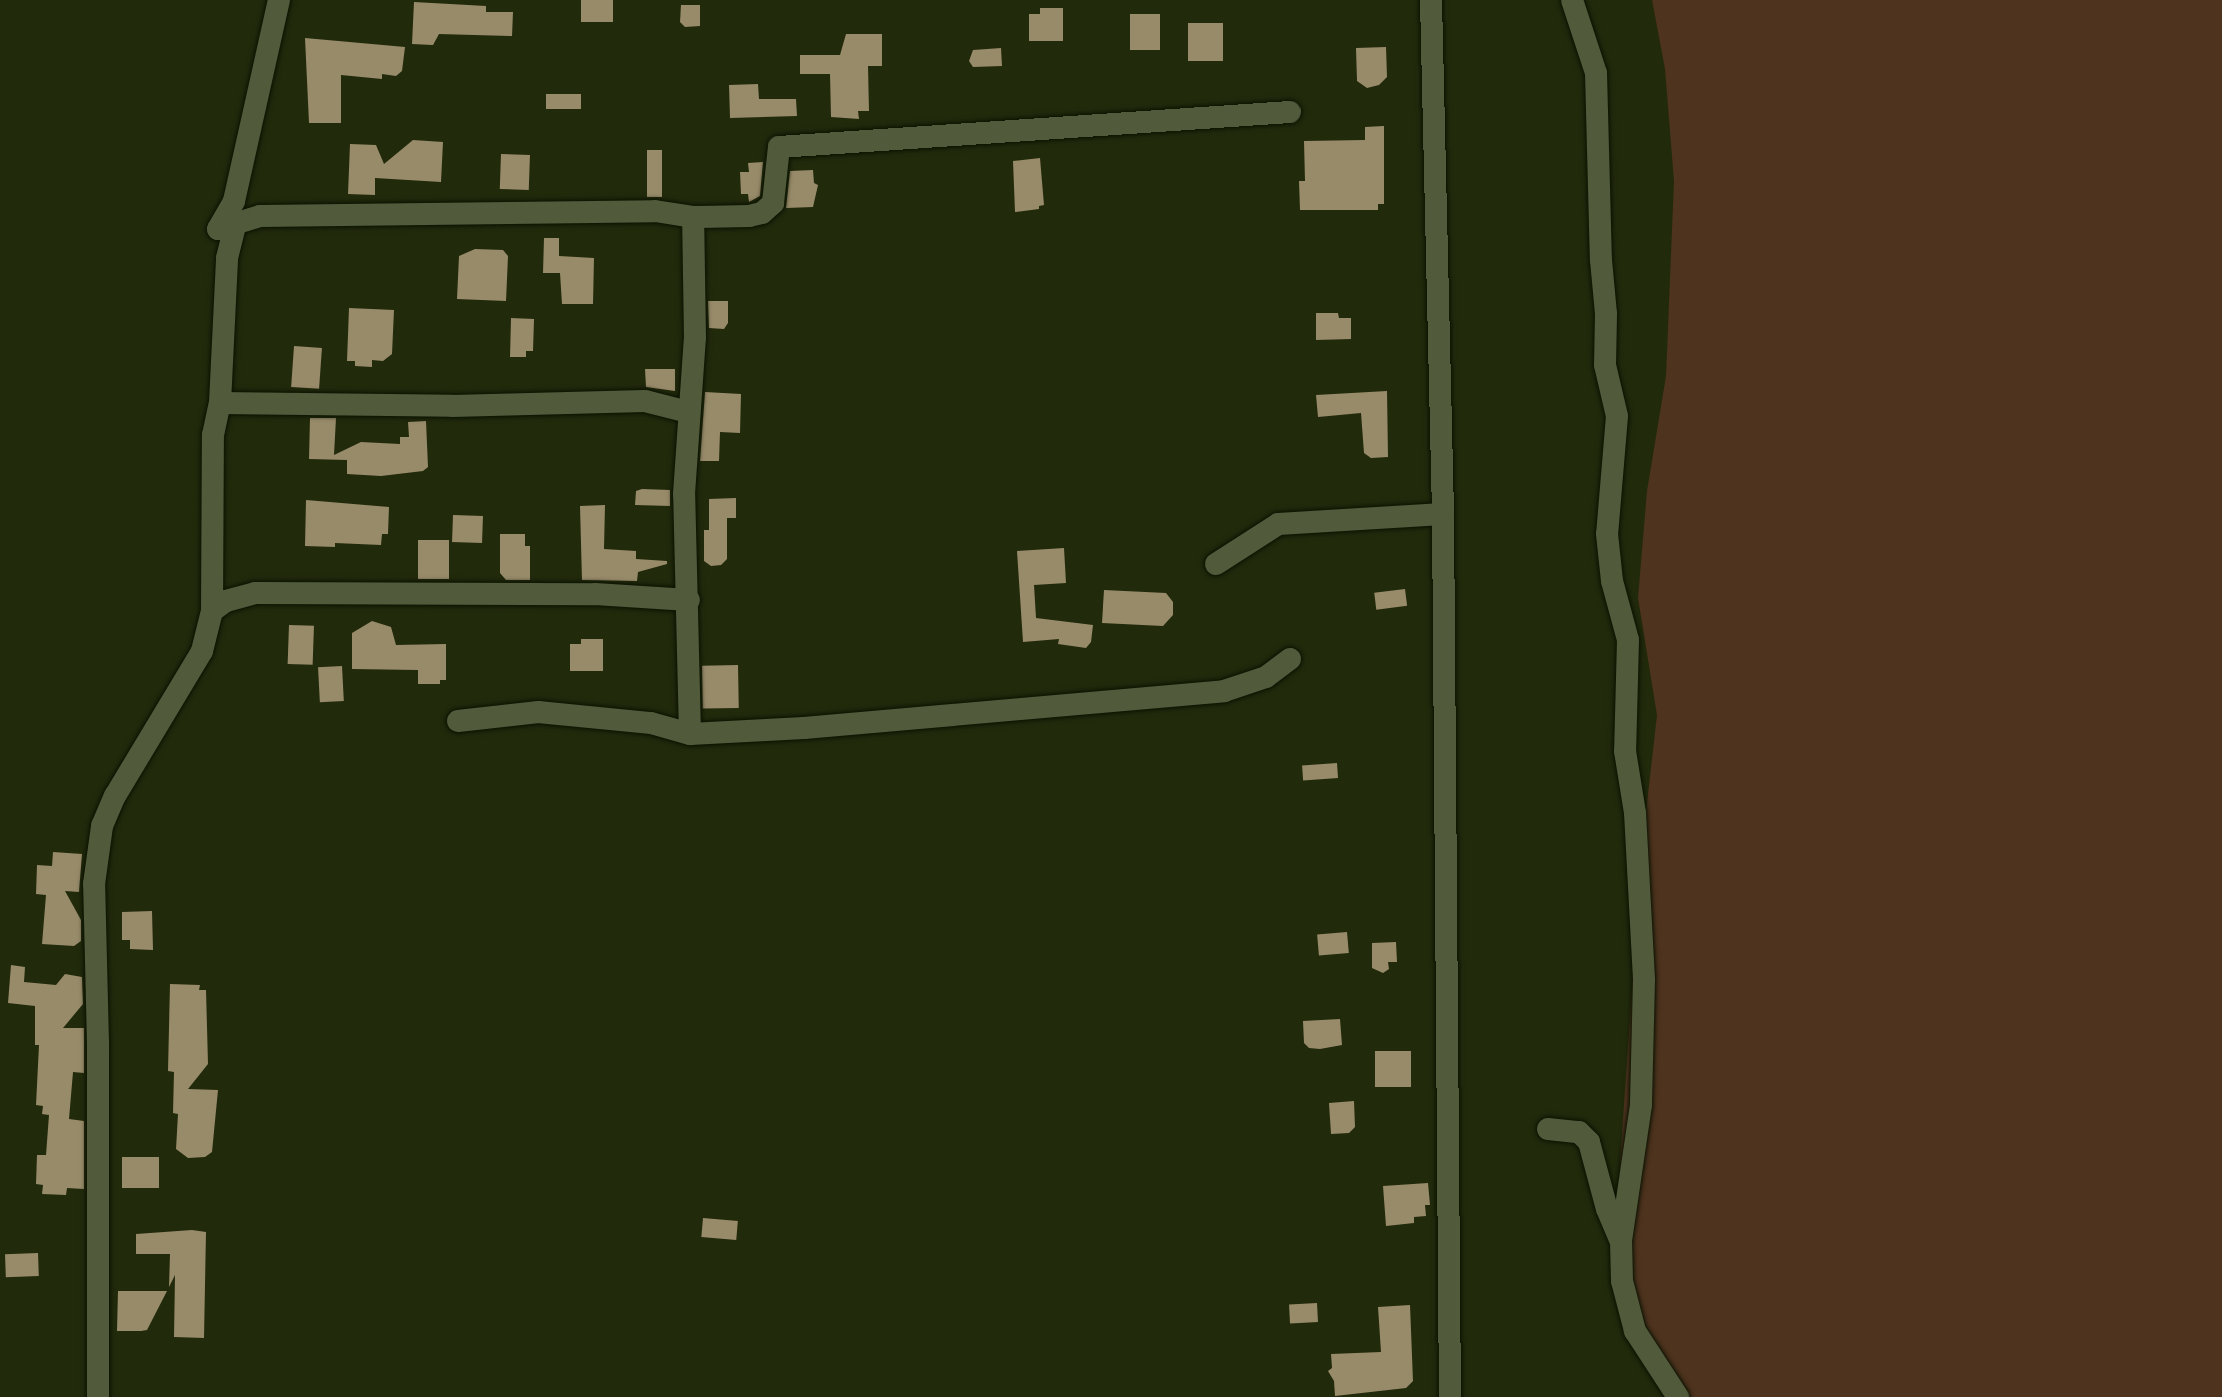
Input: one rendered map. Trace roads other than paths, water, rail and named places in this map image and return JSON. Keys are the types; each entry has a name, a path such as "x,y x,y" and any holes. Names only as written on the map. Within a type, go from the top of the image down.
{"street":[{"path":"279,0 234,201 218,229 260,216 655,211 693,217 749,216 769,209 776,190 779,147 1290,112"},
{"path":"1431,0 1443,514 1450,1397"},
{"path":"1572,0 1573,13 1589,48 1596,73 1601,260 1606,314 1605,365 1617,416 1607,534 1612,581 1628,640 1625,751 1635,813 1644,980 1640,1119 1621,1240 1622,1281 1635,1331 1656,1368 1678,1397"},
{"path":"690,734 684,494 695,338 693,217"},
{"path":"98,1397 98,1043 94,884 100,840 115,796 202,651 212,611 213,435 220,403 227,258 236,221"},
{"path":"220,403 452,406 645,401 688,412"},
{"path":"1216,564 1278,524 1443,514"},
{"path":"212,611 226,601 255,593 595,594 689,600"},
{"path":"458,721 538,712 651,723 690,734 804,728 1224,691 1266,677 1290,659"},
{"path":"1548,1129 1579,1132 1589,1142 1604,1186 1607,1209 1621,1240"}]}
